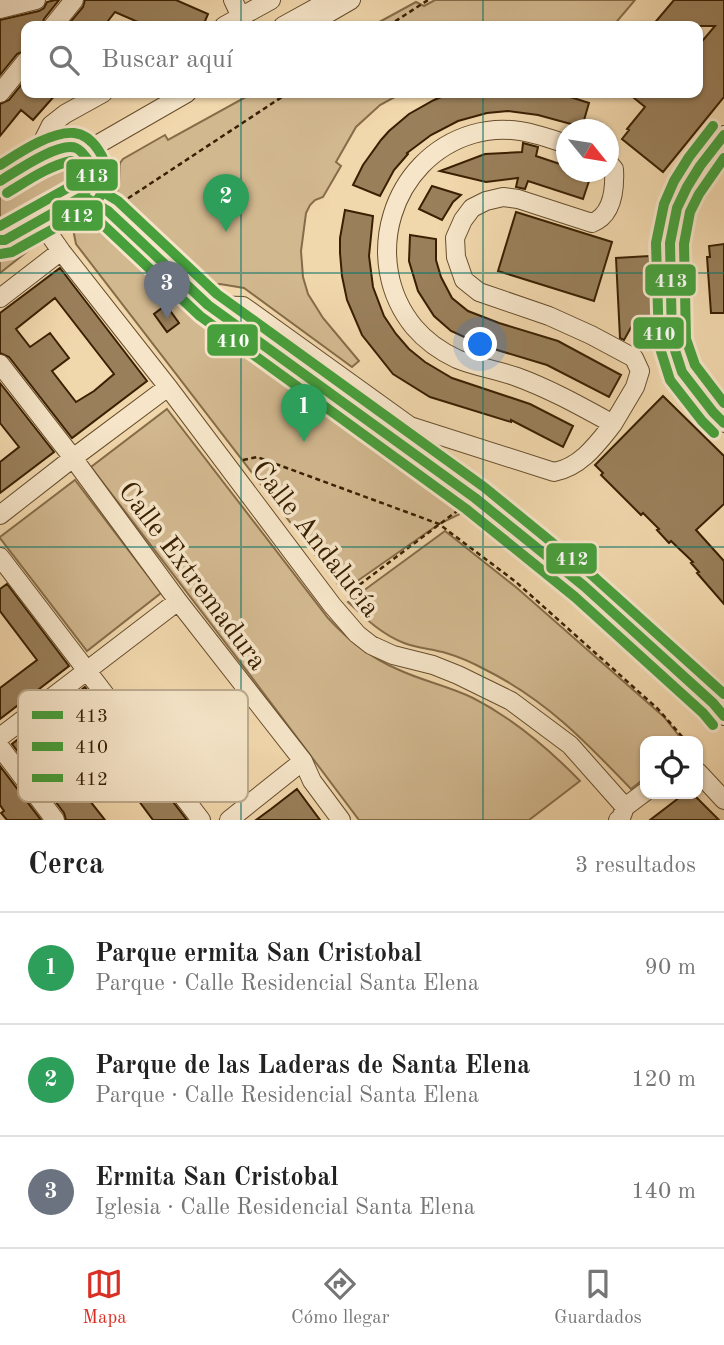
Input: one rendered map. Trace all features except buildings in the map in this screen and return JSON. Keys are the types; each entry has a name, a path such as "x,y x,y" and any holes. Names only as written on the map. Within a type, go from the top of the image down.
{"street":[{"path":"0,9 36,0"},
{"path":"57,21 74,0"},
{"path":"233,0 241,17"},
{"path":"233,21 271,0"},
{"path":"292,21 330,0"},
{"path":"314,21 351,0"},
{"path":"0,93 21,67"},
{"path":"41,157 39,149 51,125 94,98"},
{"path":"0,181 41,157 94,136 157,98"},
{"path":"88,159 100,143 178,98"},
{"path":"556,141 531,132 502,129 473,134 429,158 412,176 397,202 389,224 386,251 389,273 396,298 426,339 456,359 517,377 613,424"},
{"path":"724,135 687,187 677,208 670,243 672,341 682,373 724,423"},
{"path":"0,240 5,240 83,197 94,172 88,159 72,146"},
{"path":"208,306 243,306 410,426 554,472 565,470 573,466 613,424 635,387 640,371 634,358 548,316 479,292 464,280 456,257 455,238 472,208 485,201 503,197 518,199 592,223 600,220 606,212 615,189 615,182"},
{"path":"83,197 108,211 208,306 474,498 584,586 724,716"},
{"name":"Calle Andalucía","path":"40,221 332,605 357,634 371,645 393,655 433,665 511,701 569,745 622,813"},
{"path":"0,298 61,251"},
{"name":"Calle Extremadura","path":"0,364 248,690"},
{"path":"0,515 168,387"},
{"path":"0,557 103,690"},
{"path":"62,690 178,601"},
{"name":"Calle Extremadura","path":"248,691 303,761 312,781 341,820"},
{"path":"0,737 18,723"},
{"path":"0,747 18,771"},
{"path":"229,820 303,761"},
{"path":"703,777 724,800"},
{"path":"622,813 640,797"},
{"path":"41,802 55,820"},
{"path":"187,802 201,820"}],"path":[{"path":"396,21 428,0"},
{"path":"108,211 280,98"},
{"path":"226,464 257,457 439,524 516,582 658,709 682,736"},
{"path":"332,605 474,498"}],"shaded area":[{"path":"435,0 635,0 617,21 381,21 416,2 424,6"},
{"path":"244,98 393,98 380,105 356,127 336,162 341,166 323,197 315,200 306,213 301,251 303,277 308,294 323,318 359,361 352,367 244,288 220,284 204,286 198,282 122,204 117,192 120,163 165,135 168,140"},
{"path":"66,155 77,160 83,169 82,179 76,189 0,231 0,189 59,156"},
{"path":"86,211 106,223 177,294 285,377 472,508 439,524 343,591 76,244 72,224"},
{"path":"30,238 33,247 0,273 0,251"},
{"path":"167,409 343,634 387,664 464,694 503,715 543,746 580,781 529,820 359,820 91,467"},
{"path":"75,480 161,593 87,651 0,538"},
{"path":"445,531 517,588 664,717 679,736 640,736 640,782 631,789 581,738 528,694 466,660 409,645 388,635 348,602"}],"transit line":[{"name":"410","path":"713,126 674,181 664,204 656,243 659,345 670,380 714,433"},
{"name":"412","path":"0,165 45,139 74,133 93,143 102,156 107,171 100,197 87,210 12,252 0,254"},
{"name":"413","path":"724,135 687,187 677,208 670,243 672,341 682,372 724,423"},
{"name":"413","path":"0,181 37,158 68,147 81,152 92,170 90,183 83,196 5,240 0,240"},
{"name":"412","path":"724,158 690,212 684,244 686,339 695,365 724,403"},
{"name":"410","path":"0,226 73,185 78,176 76,167 71,161 54,166 7,193"},
{"name":"412","path":"90,184 118,201 217,294 484,487 593,576 724,694"},
{"name":"413","path":"83,196 108,211 208,305 475,498 584,586 724,716"},
{"name":"410","path":"76,208 100,222 200,316 466,509 575,597 713,725"}],"place":[{"name":"Parque de las Laderas de Santa Elena","path":"226,232"},
{"name":"Ermita San Cristobal","path":"167,319"},
{"name":"Parque ermita San Cristobal","path":"304,442"}]}
